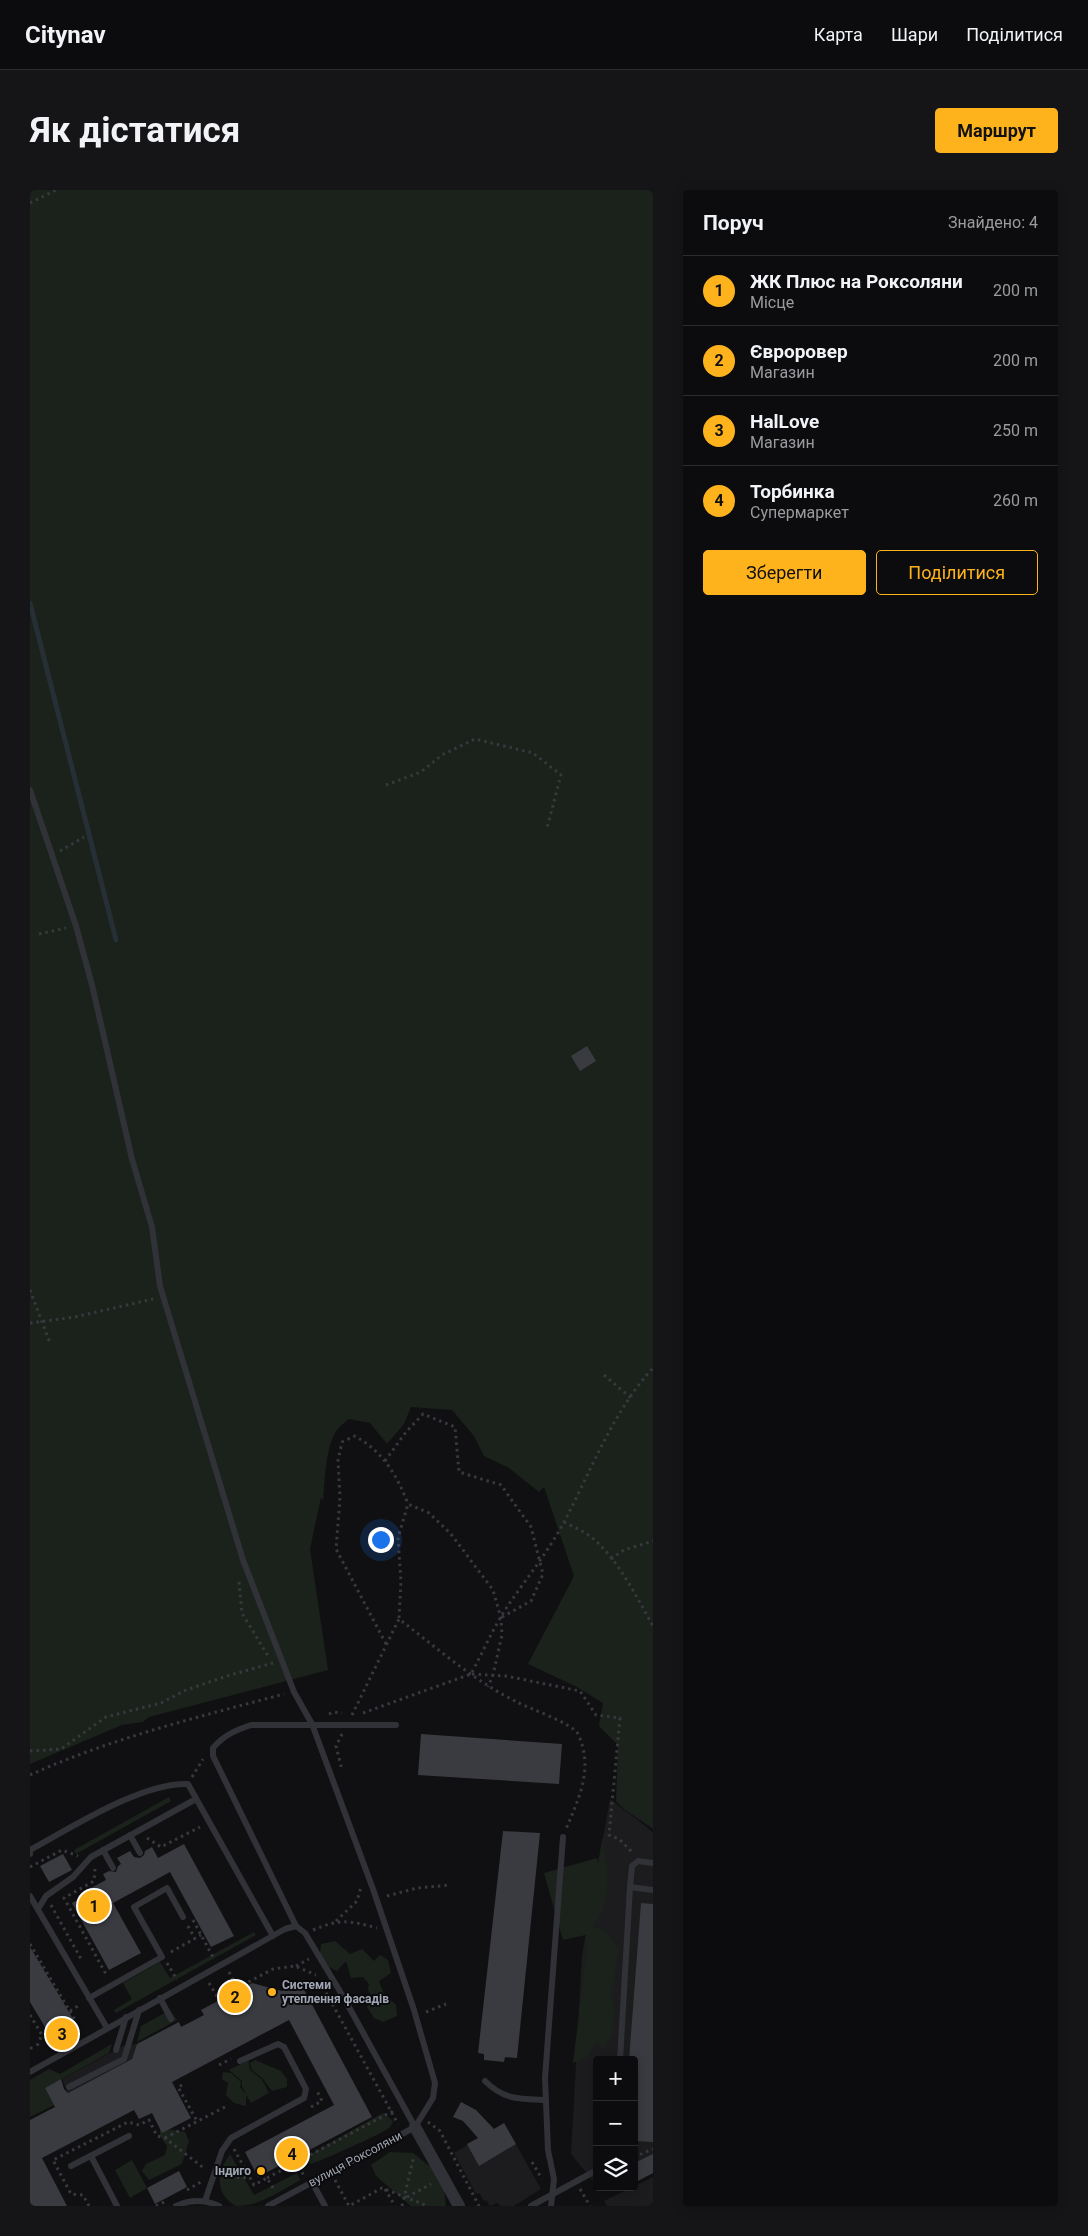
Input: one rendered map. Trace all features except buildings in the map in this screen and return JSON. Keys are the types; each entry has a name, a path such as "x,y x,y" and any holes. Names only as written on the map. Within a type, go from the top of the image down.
{"street":[{"name":"вулиця Роксоляни","path":"415,2127 459,2206"}],"lane":[{"path":"30,790 76,926 92,985 132,1159 152,1227 160,1286 243,1560 294,1692 312,1725 366,1869 415,2015 435,2083 433,2098 415,2127 344,1998 305,1933 296,1926 213,1756 213,1748 221,1739 236,1730 251,1725 312,1725 346,1725 396,1726"},
{"path":"30,1854 30,1850 123,1800 175,1783 188,1784 273,1936"},
{"path":"38,1909 46,1896 73,1877 91,1857 196,1799"},
{"path":"130,1835 140,1853"},
{"path":"551,2206 554,2179 548,2150 545,2078 563,1838"},
{"path":"103,1850 113,1868"},
{"path":"620,2056 632,1866 638,1861 653,1863"},
{"path":"630,1887 653,1890"},
{"path":"89,1998 162,1957 134,1907 167,1888 183,1917"},
{"path":"30,1896 107,2028"},
{"path":"30,2072 204,1973 285,1929 296,1926"},
{"path":"160,1998 171,2020"},
{"path":"69,2088 124,2058 138,2010"},
{"path":"116,2050 126,2017"},
{"path":"205,2201 212,2175 222,2151 229,2141 304,2098 306,2089 284,2047 278,2044 238,2059"},
{"path":"485,2081 502,2096 545,2100"},
{"name":"вулиця Роксоляни","path":"268,2206 415,2127"},
{"path":"71,2166 129,2136"},
{"path":"91,2156 118,2206"},
{"path":"530,2206 593,2172"},
{"path":"310,2183 325,2206"},
{"path":"180,2205 189,2200 205,2201 219,2206"}],"path":[{"path":"30,203 56,190"},
{"path":"386,785 421,772 442,755 475,739 533,753 561,776 547,828"},
{"path":"52,858 84,837"},
{"path":"39,934 76,926"},
{"path":"30,1290 50,1343"},
{"path":"30,1323 75,1316 164,1297"},
{"path":"472,1674 502,1618 564,1522 594,1460 641,1381 653,1368"},
{"path":"604,1375 631,1398"},
{"path":"385,1462 406,1432 423,1414 455,1427 459,1472 501,1485 531,1527 543,1574 531,1601 502,1618"},
{"path":"345,1779 336,1746 399,1619 401,1582 398,1538 408,1504 399,1480 385,1462 368,1444 355,1436 342,1442 338,1460 340,1498 336,1548 386,1644"},
{"path":"408,1504 429,1513 451,1534 493,1590 502,1618 502,1635 493,1676 488,1687"},
{"path":"564,1522 591,1537 611,1559 629,1584 653,1626"},
{"path":"611,1559 624,1550 653,1541"},
{"path":"399,1619 488,1687 552,1717 577,1732 584,1752 585,1777 563,1838"},
{"path":"30,1751 61,1749 106,1717 161,1703 194,1687 282,1660"},
{"path":"312,1725 334,1712 356,1716 472,1674 506,1676 580,1691 596,1715 620,1718 609,1835 620,1839 638,1861"},
{"path":"30,1775 60,1761 142,1732 294,1692"},
{"path":"188,1784 204,1758 213,1752"},
{"path":"134,1842 144,1837 161,1847 199,1826 204,1834"},
{"path":"107,1857 95,1864 94,1882 64,1898 112,1985"},
{"path":"305,1933 335,1921 357,1901 366,1869"},
{"path":"376,1900 417,1888 451,1885"},
{"path":"46,1896 84,1963"},
{"path":"192,1919 215,1959"},
{"path":"335,1921 355,1922 387,1931"},
{"path":"177,1980 163,1956 201,1935"},
{"path":"30,1944 75,2020"},
{"path":"204,1973 218,1998 273,1969 295,1966 310,1959"},
{"path":"224,1963 238,1987"},
{"path":"295,1966 316,1974 398,2125"},
{"path":"70,2011 82,2004"},
{"path":"415,2015 446,2004"},
{"path":"30,2015 42,2035 37,2050 30,2048"},
{"path":"219,2065 238,2059"},
{"path":"182,2085 178,2087 197,2121"},
{"path":"306,2110 322,2101 314,2086"},
{"path":"165,2138 225,2107"},
{"path":"229,2141 254,2185 296,2160 391,2112"},
{"path":"234,2149 242,2145"},
{"path":"638,2155 653,2149"},
{"path":"402,2206 415,2154"},
{"path":"296,2160 310,2183"},
{"path":"532,2162 544,2182 541,2200"},
{"path":"331,2172 349,2206 382,2188 428,2206"},
{"path":"212,2175 250,2178"},
{"path":"267,2178 280,2200"},
{"path":"405,2197 431,2184"},
{"path":"385,2189 395,2206"},
{"path":"414,2206 420,2203"}],"shaded area":[{"path":"30,190 653,190 653,1829 616,1801 618,1745 599,1726 603,1703 575,1686 528,1664 574,1576 544,1487 539,1492 509,1468 484,1456 474,1436 452,1410 411,1407 404,1424 387,1444 370,1423 349,1419 334,1434 327,1460 323,1501 321,1497 310,1549 328,1670 149,1717 143,1722 122,1725 30,1764"},
{"path":"169,1797 171,1801 76,1854 74,1850"},
{"path":"610,1799 653,1832 653,2173 638,2181 638,2056 593,2056 593,2181 571,2154 582,1955"},
{"path":"603,1835 607,1886 603,1909 596,1923 594,1922 593,1927 605,1930 618,1949 614,1983 611,1992 615,2010 612,2033 605,2049 601,2048 597,2041 587,2057 573,2063 586,1956 586,1935 563,1940 544,1873 597,1858 598,1863"},
{"path":"254,1932 256,1935 116,2013 114,2010 132,1999 123,1983 160,1962 170,1978"},
{"path":"335,1941 350,1954 362,1949 374,1961 380,1955 388,1960 391,1973 379,1981 384,1994 396,2005 397,2016 383,2022 374,2018 367,2007 373,1998 368,1990 369,1984 363,1977 351,1978 346,1961 337,1971 329,1967 320,1954 321,1944"},
{"path":"170,2010 177,2020 137,2042 141,2026"},
{"path":"112,2044 109,2053 45,2088 54,2105 30,2117 30,2080 49,2069 60,2074"},
{"path":"137,2044 132,2059 68,2093 62,2079 123,2046"},
{"path":"249,2060 250,2069 263,2081 269,2093 251,2103 246,2095 246,2106 234,2103 226,2095 228,2083 222,2079 223,2072 231,2073 241,2082 240,2087 246,2094 242,2081 229,2070"},
{"path":"255,2060 281,2071 287,2079 287,2087 272,2091 252,2069 250,2063"},
{"path":"383,2113 393,2121 389,2128 325,2159 310,2164 307,2158 314,2152"},
{"path":"504,2123 541,2189 514,2206 500,2206 498,2203 490,2206 479,2193 476,2194 454,2153"},
{"path":"160,2128 185,2132 189,2141 182,2164 149,2180 142,2171 146,2164 165,2155 167,2146 160,2136"},
{"path":"390,2152 413,2153 442,2176 446,2206 411,2206 376,2176 371,2165"},
{"path":"230,2154 254,2195 297,2173 300,2180 262,2201 236,2206 224,2195 220,2182 222,2168"},
{"path":"132,2160 147,2188 130,2198 115,2170"},
{"path":"653,2177 653,2206 607,2206 604,2201 624,2191 638,2191 638,2184"}],"waterway":[{"path":"30,603 116,940"}],"place":[{"name":"ЖК Плюс на Роксоляни","path":"94,1906"},
{"name":"Системи утеплення фасадів","path":"272,1992"},
{"name":"Євроровер","path":"235,1997"},
{"name":"HalLove","path":"62,2034"},
{"name":"Торбинка","path":"292,2154"},
{"name":"Індиго","path":"261,2171"}]}
